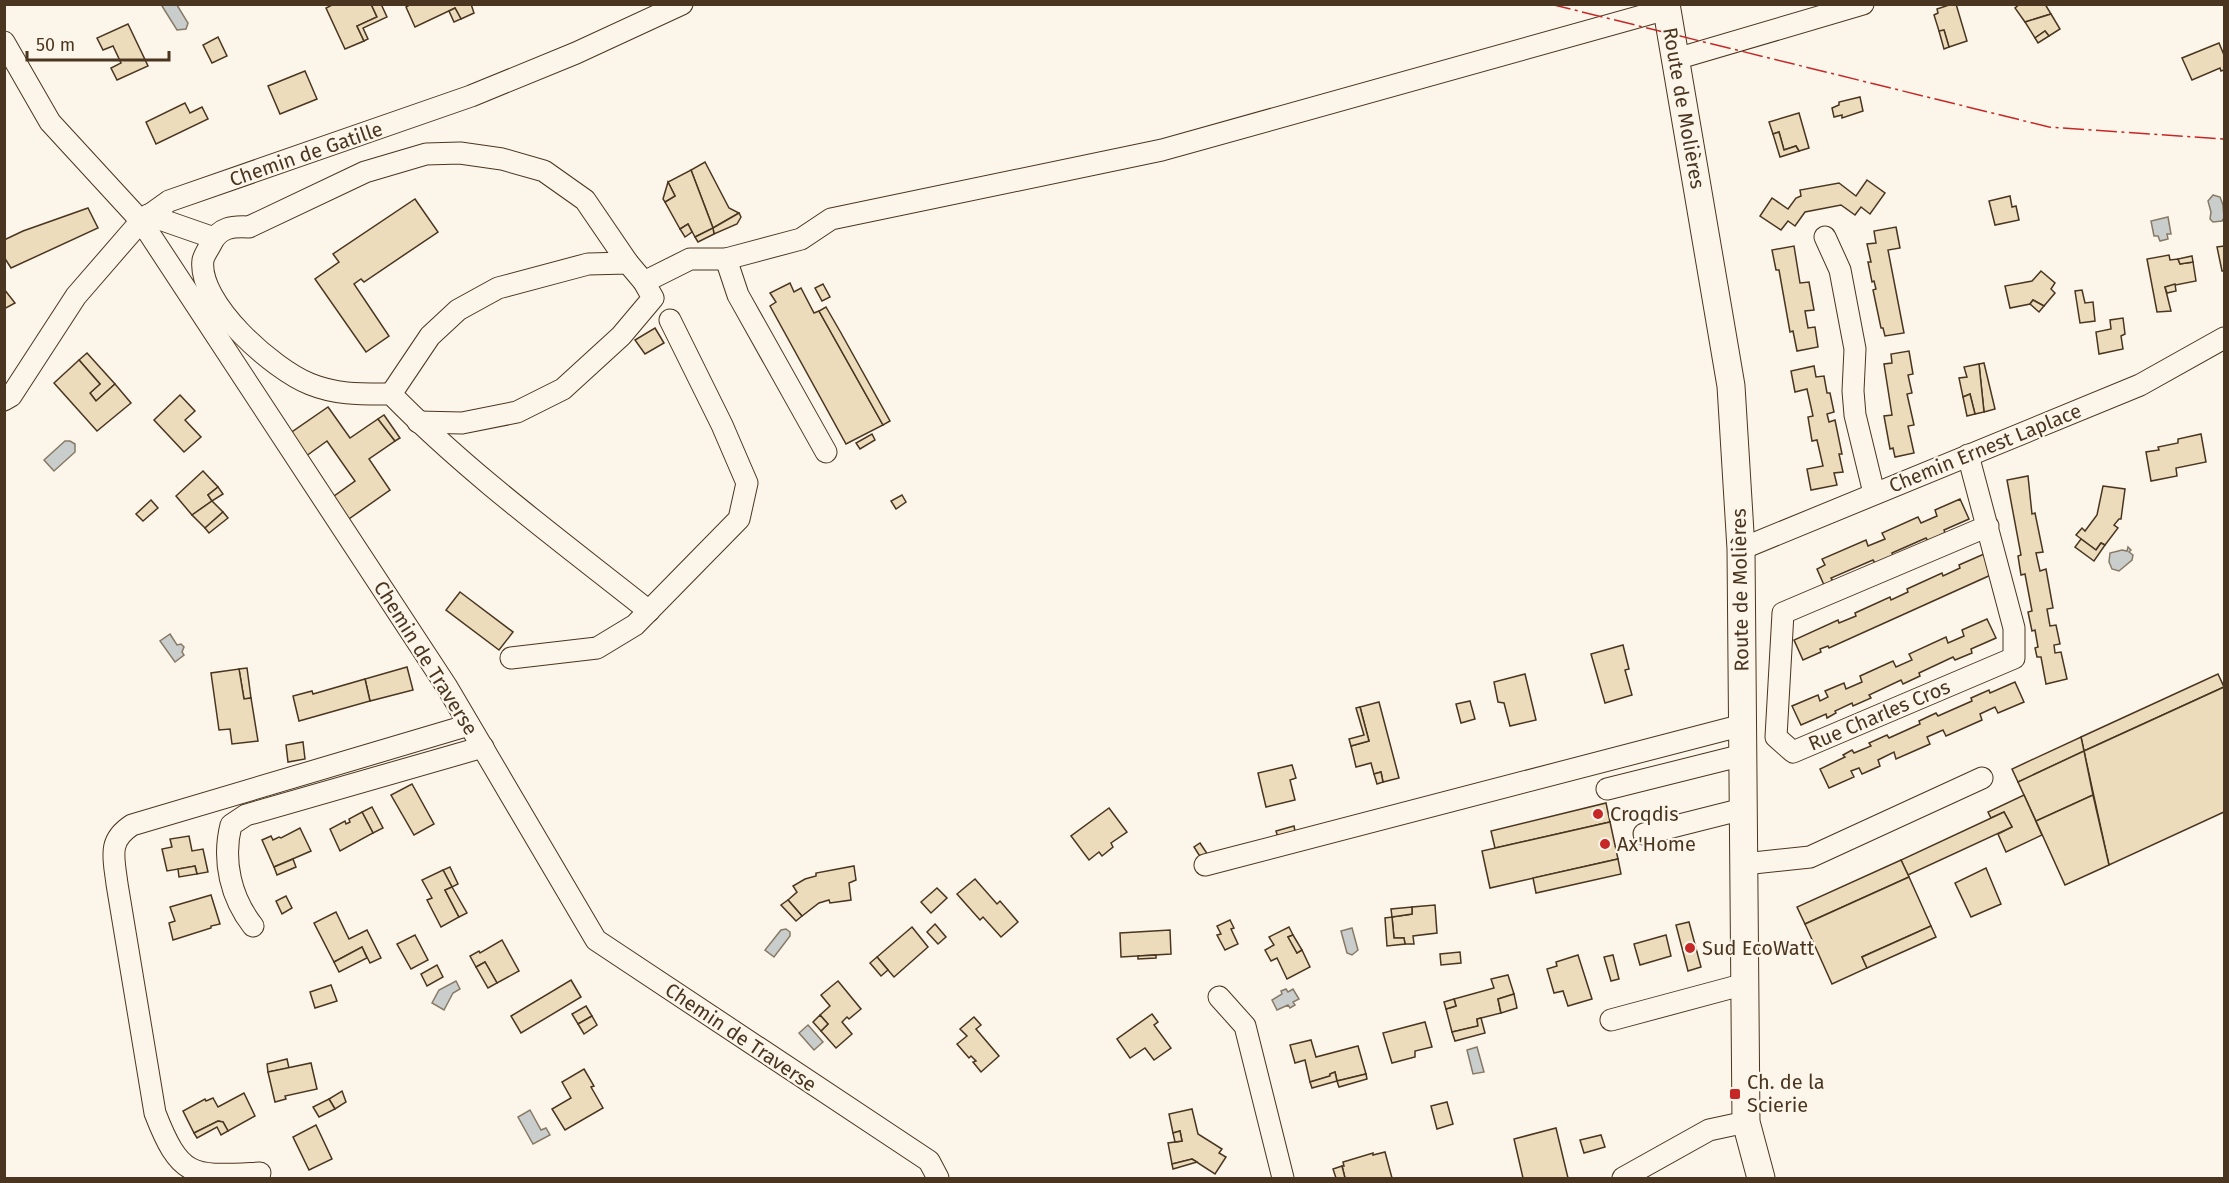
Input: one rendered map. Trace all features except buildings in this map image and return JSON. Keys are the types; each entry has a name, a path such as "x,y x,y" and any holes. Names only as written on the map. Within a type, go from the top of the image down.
{"main road":[{"name":"Route de Molières","path":"1666,7 1731,386 1741,549 1746,1122 1761,1179"}],"street":[{"name":"Chemin de Gatille","path":"4,400 11,396 76,296 144,218 169,201 471,96 586,48 682,4"},
{"path":"1676,59 1863,4"},
{"path":"418,422 462,423 517,412 563,389 621,336 649,290 690,259 726,259 801,239 831,219 1162,150 1666,7"},
{"name":"Chemin de Traverse","path":"4,42 50,122 144,218 447,687 596,940 929,1161 938,1179"},
{"path":"511,658 597,648 635,625 649,611 739,519 747,483 677,316 649,290 585,200 544,171 502,159 460,153 426,154 365,172 249,227 232,225 214,238 203,260 206,280 221,312 266,357 309,384 350,395 391,394 418,422 513,502 649,611"},
{"path":"144,218 214,238"},
{"path":"1825,237 1843,281 1855,349 1853,392 1855,415 1874,493"},
{"path":"726,259 738,295 826,452"},
{"path":"391,394 430,336 458,310 498,288 588,264 628,263"},
{"name":"Chemin Ernest Laplace","path":"1741,549 2140,385 2224,338"},
{"name":"Rue Charles Cros","path":"1968,455 1988,526 2014,628 2014,658 1793,752 1776,737 1783,613 1988,526"},
{"path":"1205,865 1743,724"},
{"path":"260,1173 210,1175 198,1172 186,1167 178,1160 163,1134 155,1113 117,884 113,853 116,839 132,825 469,725"},
{"path":"253,926 244,915 231,883 226,855 231,825 246,815 483,747"},
{"path":"1606,789 1743,755"},
{"path":"1744,864 1810,857 1982,778"},
{"path":"1644,834 1743,809"},
{"path":"1611,1020 1745,984"},
{"path":"1219,997 1245,1026 1283,1179"},
{"path":"1623,1179 1709,1130 1746,1122"}],"shaded area":[{"path":"177,5 188,23 186,29 177,30 162,6"},
{"path":"2213,195 2220,197 2223,205 2224,218 2222,221 2213,222 2210,219 2208,201"},
{"path":"2168,217 2171,234 2167,234 2168,239 2160,241 2158,236 2154,236 2151,221"},
{"path":"65,441 75,444 75,452 54,471 44,460"},
{"path":"2128,547 2131,550 2129,552 2133,555 2132,560 2119,571 2112,569 2109,562 2110,553 2127,551"},
{"path":"170,634 177,645 181,644 184,647 182,652 184,655 175,662 160,641"},
{"path":"1352,928 1358,950 1352,955 1347,953 1341,931"},
{"path":"786,929 790,932 790,936 774,957 765,950 781,930"},
{"path":"456,981 460,989 453,993 444,1010 432,1003 439,990"},
{"path":"1286,989 1288,992 1293,989 1299,999 1293,1002 1295,1005 1290,1008 1288,1005 1277,1010 1272,1000"},
{"path":"808,1025 823,1042 814,1050 799,1033"},
{"path":"1477,1047 1484,1072 1473,1074 1467,1050"},
{"path":"530,1110 541,1130 546,1128 550,1135 533,1144 518,1117"}],"power":[{"path":"1550,4 2049,127 2224,139"}],"place":[{"name":"Croqdis","path":"1598,814"},
{"name":"Ax'Home","path":"1605,844"},
{"name":"Sud EcoWatt","path":"1690,948"},
{"name":"Ch. de la Scierie","path":"1735,1094"}]}
